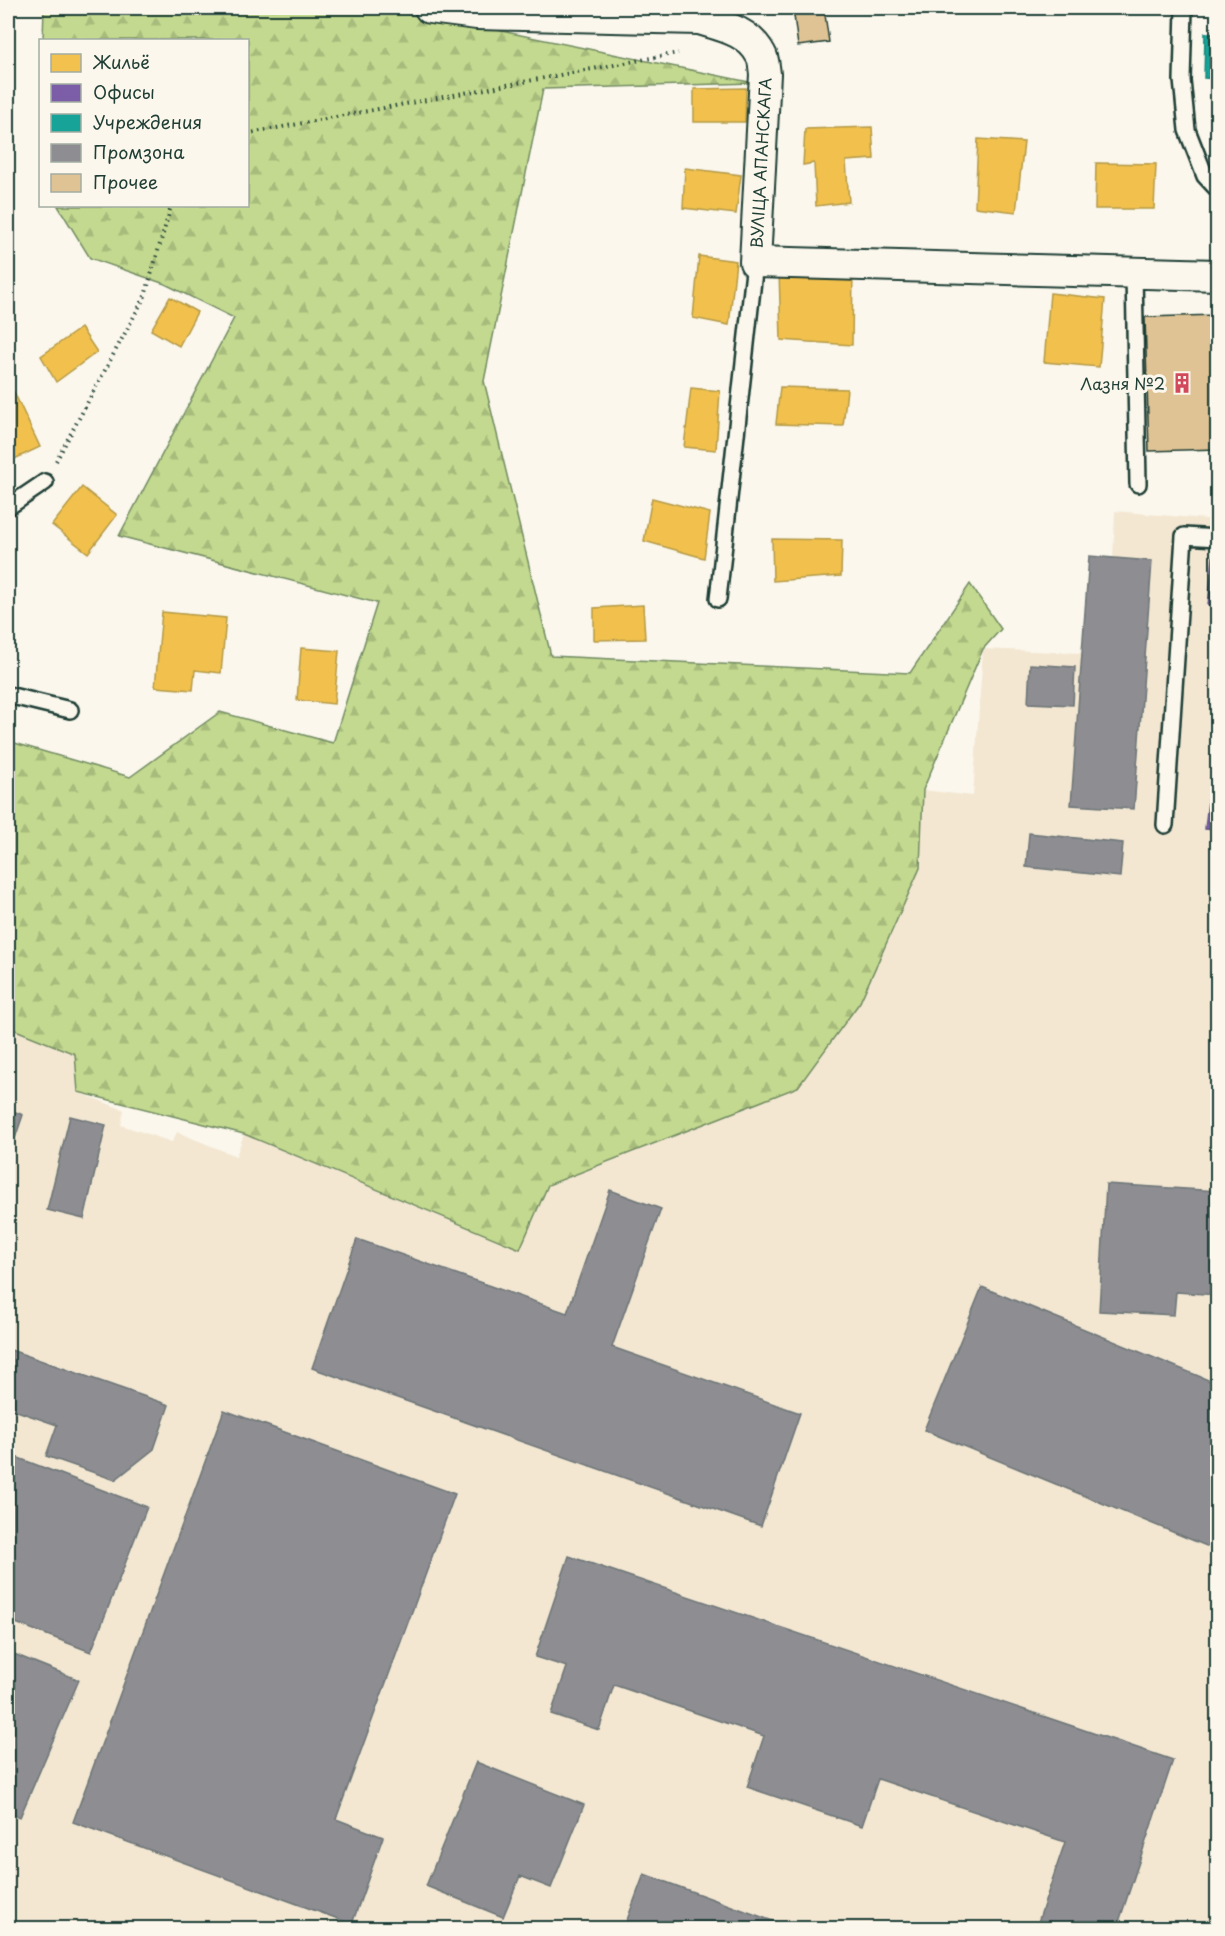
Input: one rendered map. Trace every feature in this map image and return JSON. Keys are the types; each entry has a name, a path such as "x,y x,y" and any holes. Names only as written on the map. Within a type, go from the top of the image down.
{"street":[{"name":"ВУЛІЦА АПАНСКАГА","path":"430,8 477,14 699,19 730,28 750,40 762,56 765,74 755,262 1218,275"}],"lane":[{"path":"1184,8 1182,80 1187,130 1205,176 1218,190"},
{"path":"718,599 755,262"},
{"path":"1134,273 1138,484"},
{"path":"8,507 45,482"},
{"path":"1165,825 1184,536 1218,538"},
{"path":"8,695 70,710"}],"path":[{"path":"249,135 680,53"},
{"path":"45,482 145,296 171,207"}],"shaded area":[{"path":"1115,511 1217,520 1217,1928 8,1928 8,1027 75,1054 78,1092 124,1110 121,1125 172,1142 177,1132 236,1156 244,1134 520,1249 548,1185 798,1087 920,869 923,790 973,796 983,649 1082,653 1089,556 1113,558"}],"green space":[{"path":"44,8 370,8 482,27 754,83 543,89 484,381 551,656 910,673 970,584 1001,629 983,649 923,790 920,868 860,1002 798,1087 548,1185 520,1249 244,1134 78,1092 75,1054 8,1027 8,741 130,777 220,712 333,743 377,603 119,536 234,318 165,284 90,258 59,207 249,207 249,39 43,39"}],"building: Жильё":[{"path":"746,88 745,122 694,122 694,89"},
{"path":"872,127 874,159 846,161 849,202 816,206 814,163 803,165 805,129"},
{"path":"978,139 1024,142 1016,212 975,207"},
{"path":"1096,163 1156,164 1154,209 1095,209"},
{"path":"685,168 741,175 736,214 683,208"},
{"path":"699,256 736,261 729,325 693,318"},
{"path":"853,268 852,345 781,340 779,270"},
{"path":"1050,293 1105,299 1099,367 1044,362"},
{"path":"170,297 197,312 179,346 151,330"},
{"path":"81,328 97,352 56,382 41,356"},
{"path":"780,387 847,389 843,426 776,424"},
{"path":"691,388 720,391 716,450 684,447"},
{"path":"14,392 40,447 8,462 8,396"},
{"path":"82,487 117,515 88,553 52,525"},
{"path":"652,498 710,513 704,558 644,541"},
{"path":"772,539 842,540 841,576 773,581"},
{"path":"643,605 645,639 594,640 594,608"},
{"path":"162,612 226,618 221,673 195,670 193,690 155,687"},
{"path":"301,648 339,651 334,704 297,700"}],"building: Офисы":[{"path":"1214,548 1218,548 1218,606 1208,605"},
{"path":"1218,708 1218,830 1205,829"}],"building: Учреждения":[{"path":"1205,33 1218,33 1218,79 1204,78"}],"building: Промзона":[{"path":"1089,556 1152,561 1134,809 1071,805"},
{"path":"1030,664 1075,667 1073,705 1028,703"},
{"path":"1029,833 1123,843 1120,877 1026,867"},
{"path":"8,1109 23,1115 8,1159"},
{"path":"70,1116 106,1125 84,1219 47,1210"},
{"path":"1106,1184 1218,1191 1218,1295 1176,1292 1174,1315 1099,1311"},
{"path":"610,1190 661,1209 612,1347 800,1413 761,1526 312,1368 357,1239 567,1313"},
{"path":"982,1287 1218,1384 1218,1525 1209,1547 924,1430"},
{"path":"8,1349 169,1405 154,1449 115,1480 46,1456 57,1425 8,1408"},
{"path":"224,1410 455,1494 336,1819 383,1837 352,1924 73,1822"},
{"path":"8,1454 147,1507 91,1652 8,1620"},
{"path":"569,1556 1173,1760 1117,1928 1036,1928 1065,1842 878,1779 862,1826 747,1787 764,1736 614,1685 599,1730 551,1714 567,1667 535,1657"},
{"path":"9,1652 79,1680 20,1817 8,1813"},
{"path":"476,1762 584,1805 551,1888 520,1876 503,1917 426,1886"},
{"path":"644,1874 792,1928 624,1928"}],"building: Прочее":[{"path":"793,8 824,8 829,42 798,46"},
{"name":"Лазня №2","path":"1218,315 1218,449 1149,451 1145,317"}],"place":[{"name":"Лазня №2","path":"1182,383"}]}
